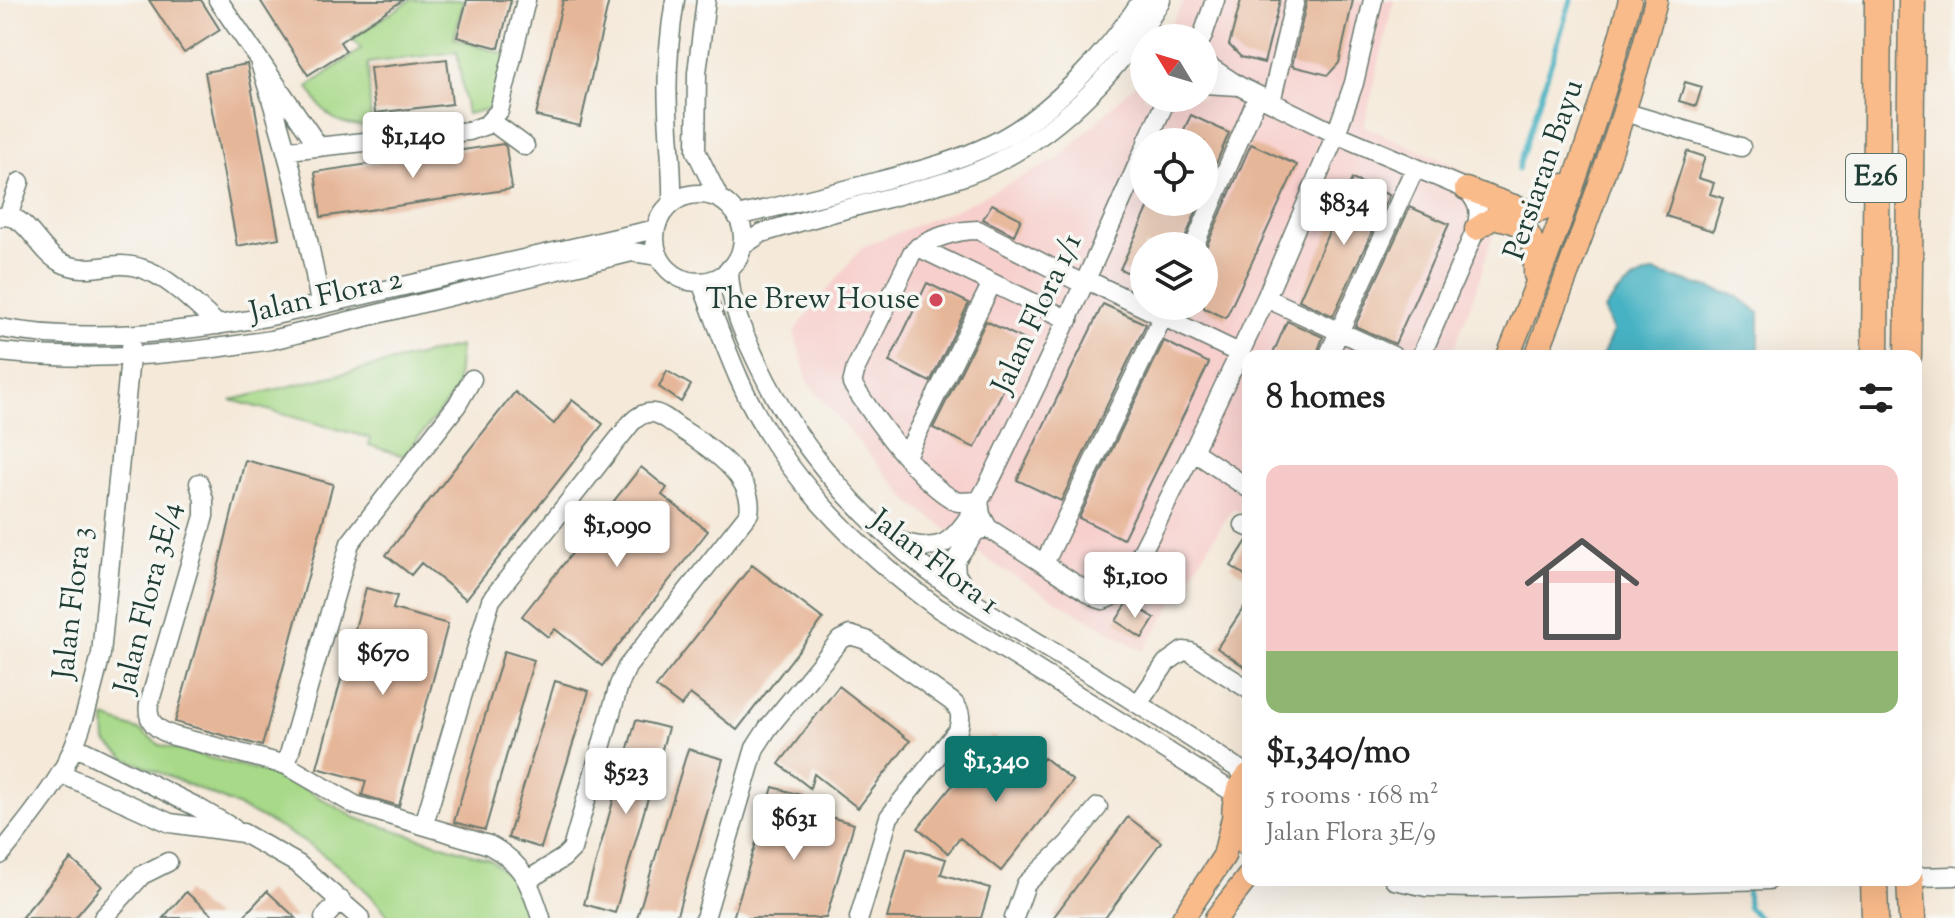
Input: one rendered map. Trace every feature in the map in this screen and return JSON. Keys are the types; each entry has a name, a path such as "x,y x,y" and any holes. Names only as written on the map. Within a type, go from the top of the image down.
{"highway":[{"name":"E26","path":"1875,350 1878,0"},
{"name":"E26","path":"1908,350 1912,0"},
{"path":"1874,886 1875,918"},
{"path":"1910,886 1912,918"}],"main road":[{"name":"Persiaran Bayu","path":"1511,350 1535,292 1587,144 1630,0"},
{"name":"Persiaran Bayu","path":"1538,350 1577,252 1624,112 1656,0"},
{"path":"1466,189 1531,212 1540,212 1555,200 1587,144"},
{"path":"1476,229 1493,218 1523,227 1529,232 1536,256 1535,292"},
{"path":"1183,918 1224,856 1242,784"},
{"path":"1233,818 1242,838"},
{"path":"1216,918 1242,885"}],"street":[{"path":"218,0 319,147"},
{"path":"288,150 469,131 491,121 499,111 526,0"},
{"path":"672,203 668,66 675,0"},
{"path":"706,0 697,73 696,151 719,198 737,216 742,231 742,246 729,269 711,280 701,282 676,275 666,267 655,243 661,215 672,203 694,194 719,198"},
{"path":"1138,24 1142,0"},
{"path":"1143,24 1161,0"},
{"path":"1207,24 1215,0"},
{"path":"1201,232 1265,99 1295,0"},
{"path":"1243,350 1336,134 1354,83 1373,0"},
{"path":"737,216 924,169 996,142 1128,52"},
{"path":"742,246 762,233 950,181 997,162 1042,134 1076,105 1128,52"},
{"path":"259,60 288,150 310,243 320,304"},
{"path":"1218,72 1239,86 1336,134 1466,189 1479,205 1476,229 1424,350"},
{"path":"1218,85 1239,86"},
{"path":"1624,112 1741,147"},
{"path":"491,121 525,146"},
{"path":"1331,350 1415,168"},
{"path":"20,182 4,216 23,224 40,247 59,262 83,270 121,265 139,267 181,291 218,325"},
{"name":"Jalan Flora 1/1","path":"891,540 917,546 941,545 960,529 979,501 1069,320 1130,182"},
{"name":"Jalan Flora 2","path":"0,328 82,336 218,325 656,229"},
{"path":"1130,298 1086,282 978,230 965,230 918,247 912,253 865,348 852,384 876,421 906,456 952,499 964,503 979,501 981,515 988,528 1103,600 1121,593 1241,354 1182,320"},
{"path":"918,247 1069,320"},
{"name":"Jalan Flora 2","path":"0,352 82,359 220,348 271,340 632,252 659,256"},
{"name":"Jalan Flora 1","path":"729,269 729,291 743,332 780,403 821,463 891,540 977,605 1138,704 1242,784"},
{"name":"Jalan Flora 1","path":"701,282 746,393 772,438 842,529 938,608 1242,784"},
{"path":"906,456 992,283"},
{"path":"1266,298 1380,350"},
{"path":"1044,564 1162,320"},
{"name":"Jalan Flora 3","path":"0,855 35,812 74,746 101,654 124,405 132,357 130,334"},
{"path":"472,379 457,405 350,543 286,765 310,776 355,805 498,849 528,880 541,918"},
{"path":"424,824 485,612 497,591 636,419 648,413 658,414 724,459 747,492 749,513 627,667 621,677 572,849 528,880"},
{"path":"1193,451 1242,484"},
{"name":"Jalan Flora 3E/4","path":"199,483 204,516 149,704 149,717 155,726 174,736 286,765"},
{"path":"977,605 956,574 955,561 976,531 988,528"},
{"path":"705,918 755,748 840,640 850,635 861,637 957,706 960,712 958,730 889,817 859,918"},
{"path":"1138,704 1166,663 1183,651 1190,652 1242,685"},
{"path":"74,746 195,806 298,864 360,918"},
{"path":"60,773 170,823 243,833"},
{"path":"1014,918 1026,884 1068,844 1098,807"},
{"path":"103,918 142,875 168,862"},
{"path":"1922,877 1955,876"},
{"path":"1421,886 1539,886"},
{"path":"324,918 341,900"}],"shaded area":[{"path":"1184,0 1394,0 1364,126 1460,168 1504,198 1476,290 1453,350 1242,350 1242,513 1233,508 1143,651 995,565 910,502 808,383 794,331 862,247 961,207 1061,157 1130,89 1130,112 1218,112 1218,24 1171,24"}],"green space":[{"path":"411,0 464,0 454,38 510,56 502,89 488,109 467,114 457,52 368,63 371,127 333,118 308,87 361,49 352,38"},
{"path":"460,346 456,391 404,456 369,445 370,438 231,400"},
{"path":"105,718 141,731 160,745 284,777 356,818 491,860 518,884 528,918 390,918 364,889 303,842 234,805 127,759 106,742"}],"water":[{"path":"1654,272 1737,296 1759,313 1759,350 1605,350 1613,331 1604,310 1638,278"}],"building":[{"path":"149,0 201,0 220,30 184,53"},
{"path":"260,0 403,0 340,42 346,51 308,75"},
{"path":"467,0 511,0 499,48 457,37"},
{"path":"563,0 609,0 580,126 536,116"},
{"path":"1241,0 1280,0 1264,63 1241,57 1229,45"},
{"path":"1307,0 1353,0 1339,63 1328,75 1292,66"},
{"path":"447,59 452,104 375,113 370,68"},
{"path":"247,64 279,238 237,246 205,72"},
{"path":"1685,82 1702,87 1696,106 1679,101"},
{"path":"1191,115 1229,133 1218,159 1218,128 1185,128"},
{"path":"503,144 512,189 321,217 315,172"},
{"path":"1251,144 1297,165 1226,318 1218,314 1218,232 1213,232"},
{"path":"1687,151 1705,157 1698,178 1714,183 1710,194 1723,198 1713,231 1666,216"},
{"path":"1352,179 1389,195 1333,316 1299,300"},
{"path":"992,204 1021,219 1014,235 983,219"},
{"path":"1410,207 1449,224 1395,344 1355,326"},
{"path":"1145,216 1194,216 1188,232 1137,232"},
{"path":"1130,247 1130,274 1120,269"},
{"path":"927,283 969,303 930,382 889,362"},
{"path":"1103,304 1130,317 1130,320 1146,324 1061,501 1017,480"},
{"path":"986,321 1027,341 975,448 933,428"},
{"path":"1287,321 1323,337 1318,350 1275,350"},
{"path":"1164,341 1209,363 1123,539 1079,518"},
{"path":"667,371 691,385 681,402 659,387"},
{"path":"515,392 554,424 572,400 603,424 466,599 421,563 411,575 386,555"},
{"path":"245,460 333,484 262,746 175,722"},
{"path":"641,467 667,488 662,495 708,531 602,666 555,629 548,637 522,616"},
{"path":"1242,549 1242,573 1231,566"},
{"path":"752,565 823,619 737,730 690,694 681,706 656,687"},
{"path":"366,588 397,596 393,609 448,624 399,806 362,795 366,781 317,768"},
{"path":"1128,602 1155,618 1142,638 1116,621"},
{"path":"1242,610 1242,665 1217,648"},
{"path":"504,651 534,660 485,830 454,822"},
{"path":"555,681 589,691 541,848 508,838"},
{"path":"839,686 910,741 858,808 814,774 810,788 779,764"},
{"path":"636,720 668,728 615,913 584,904"},
{"path":"992,736 1034,770 1044,758 1073,781 1001,871 960,838 948,853 918,828"},
{"path":"688,749 723,759 676,918 637,918"},
{"path":"773,787 807,797 803,809 854,824 826,918 733,918"},
{"path":"1128,817 1161,842 1105,918 1053,918"},
{"path":"907,848 946,859 941,874 990,888 981,918 887,918"},
{"path":"71,859 102,886 75,918 21,918"},
{"path":"267,891 296,918 242,918"},
{"path":"186,892 216,918 163,918"}],"waterway":[{"path":"1518,169 1571,0"},
{"path":"1747,886 1748,908 1760,918"}],"place":[{"name":"The Brew House","path":"936,300"}]}
